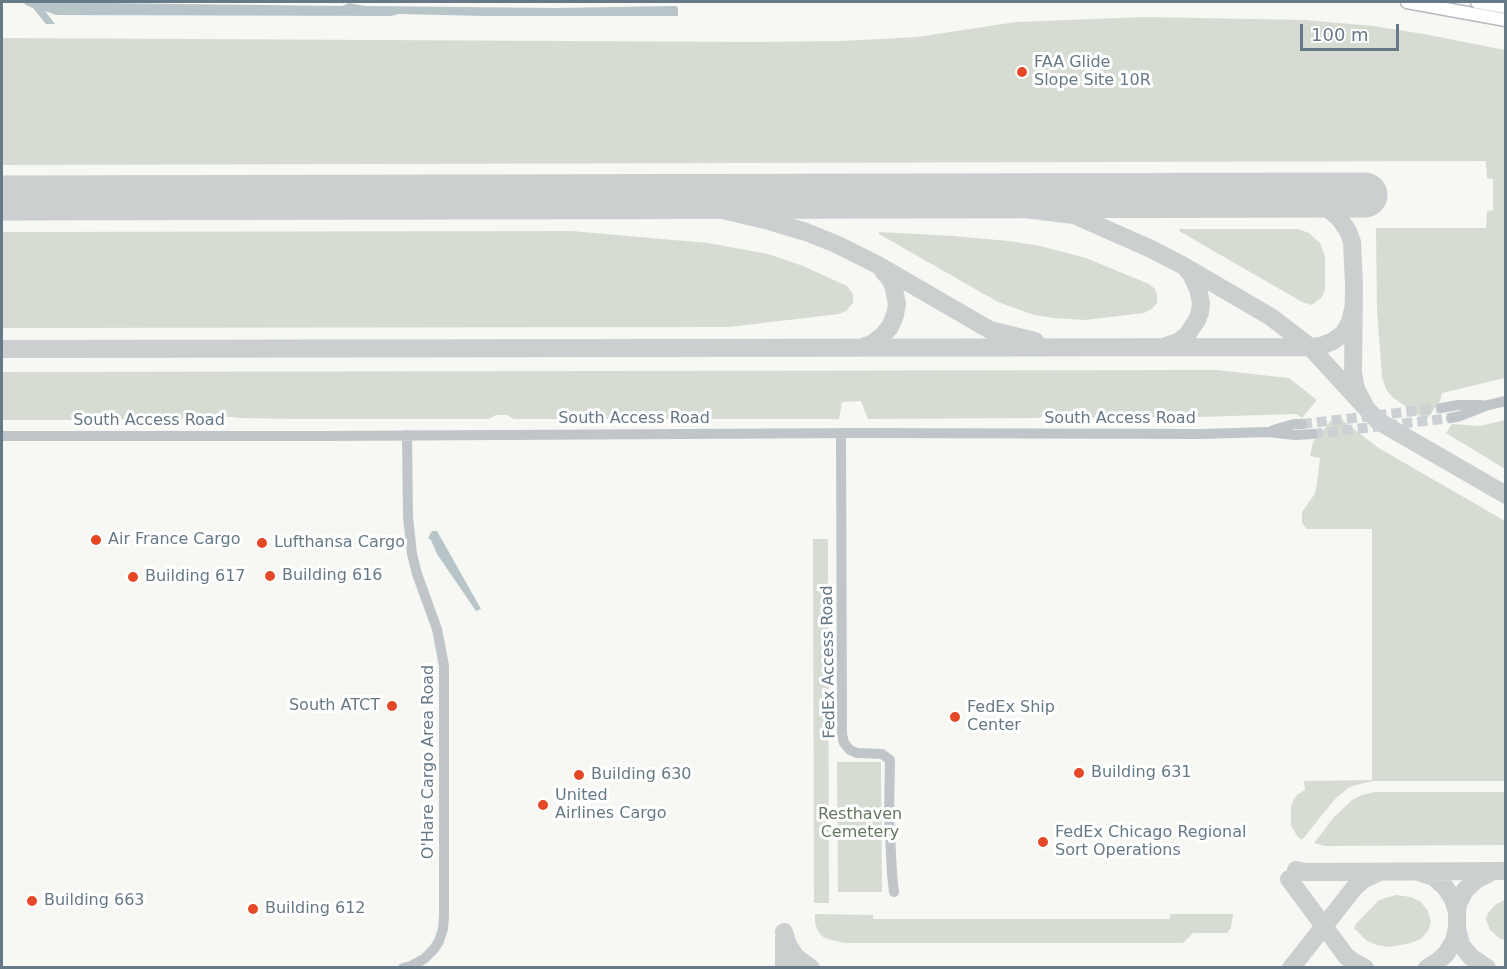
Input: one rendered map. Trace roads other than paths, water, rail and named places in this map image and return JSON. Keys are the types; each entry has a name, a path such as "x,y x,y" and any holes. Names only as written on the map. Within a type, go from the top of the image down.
{"main road":[{"path":"1407,2 1506,20"},
{"path":"1477,2 1506,7"}],"street":[{"path":"1451,418 1506,401"},
{"path":"1441,408 1458,405 1488,405"},
{"name":"South Access Road","path":"1267,432 1302,424"},
{"name":"South Access Road","path":"2,436 1267,432 1313,434"},
{"name":"FedEx Access Road","path":"842,433 842,734 844,743 850,750 857,753 882,753 890,760 889,814 894,892"},
{"name":"O'Hare Cargo Area Road","path":"403,968 424,959 434,949 444,929 444,666 437,629 412,554 408,517 407,435"}],"tunnel":[{"path":"1302,424 1441,408"},
{"path":"1313,434 1451,418"}],"place":[{"name":"FAA Glide Slope Site 10R","path":"1022,72"},
{"name":"Air France Cargo","path":"96,540"},
{"name":"Lufthansa Cargo","path":"262,543"},
{"name":"Building 616","path":"270,576"},
{"name":"Building 617","path":"133,577"},
{"name":"South ATCT","path":"392,706"},
{"name":"FedEx Ship Center","path":"955,717"},
{"name":"Building 631","path":"1079,773"},
{"name":"Building 630","path":"579,775"},
{"name":"United Airlines Cargo","path":"543,805"},
{"name":"FedEx Chicago Regional Sort Operations","path":"1043,842"},
{"name":"Building 663","path":"32,901"},
{"name":"Building 612","path":"253,909"}],"park label":[{"name":"Resthaven Cemetery","path":"860,824"}]}
